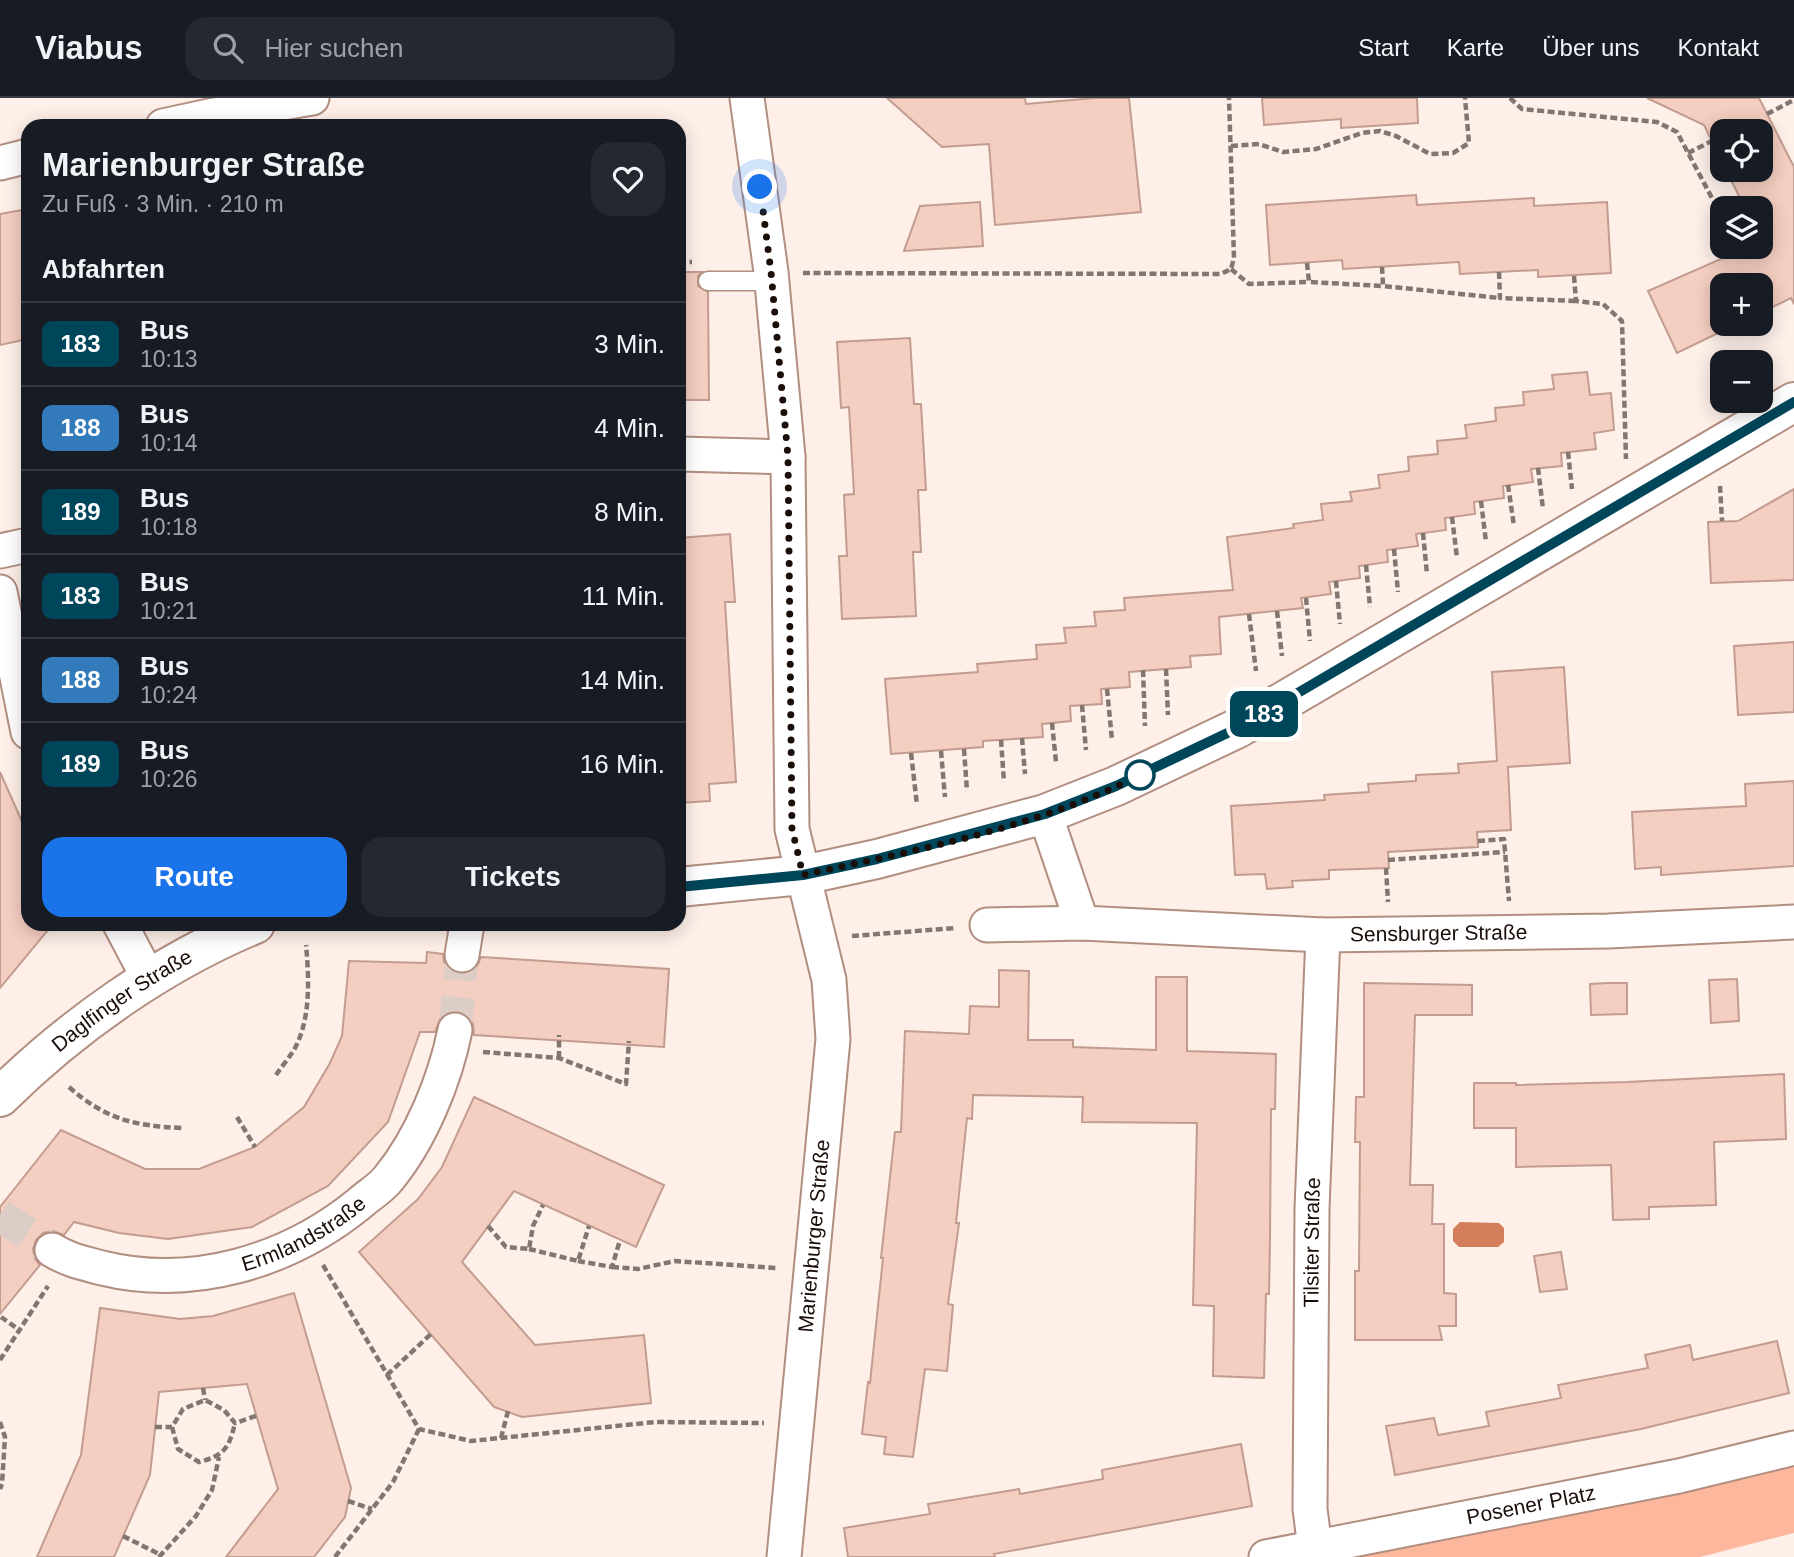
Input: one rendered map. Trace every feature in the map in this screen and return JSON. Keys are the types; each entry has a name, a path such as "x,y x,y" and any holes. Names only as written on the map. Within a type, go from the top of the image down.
{"street":[{"path":"193,119 312,98"},
{"name":"Marienburger Straße","path":"747,98 771,277 788,457 792,829 820,939 828,980 833,1039 784,1557"},
{"path":"0,163 21,158"},
{"path":"686,886 803,875 948,841 1045,814 1116,786 1238,728 1794,402"},
{"path":"686,454 788,457"},
{"path":"0,551 21,546"},
{"path":"0,592 21,697"},
{"path":"1045,814 1082,923"},
{"name":"Sensburger Straße","path":"987,925 1082,923 1323,935 1630,931 1794,922"},
{"path":"124,931 149,979"},
{"name":"Daglfinger Straße","path":"0,1097 22,1075 86,1024 149,979 208,945 239,931"},
{"name":"Tilsiter Straße","path":"1315,1548 1310,1509 1312,1209 1323,935"},
{"name":"Ermlandstraße","path":"59,1255 125,1273 192,1276 262,1259 307,1240 387,1180 414,1140 432,1104 453,1039"},
{"name":"Posener Platz","path":"1266,1557 1679,1476 1794,1448"}],"lane":[{"path":"708,281 771,277"}],"path":[{"path":"771,277 1221,274 1231,269 1234,258 1229,98"},
{"path":"1231,146 1258,144 1283,152 1316,149 1362,132 1380,131 1396,136 1430,154 1453,153 1469,143 1465,98"},
{"path":"1510,98 1522,109 1657,122 1677,132 1711,196"},
{"path":"1767,114 1794,100"},
{"path":"1688,153 1710,142"},
{"path":"1307,263 1309,282"},
{"path":"1382,267 1383,286"},
{"path":"1231,269 1249,284 1309,282 1383,286 1500,298 1576,300 1603,304 1622,321 1626,460"},
{"path":"1499,272 1500,298"},
{"path":"1574,276 1576,300"},
{"path":"1568,452 1573,492"},
{"path":"1538,468 1543,510"},
{"path":"1508,485 1514,527"},
{"path":"1481,501 1486,543"},
{"path":"1452,517 1457,559"},
{"path":"1423,533 1427,575"},
{"path":"1394,549 1398,592"},
{"path":"1366,565 1370,607"},
{"path":"1336,581 1340,624"},
{"path":"1306,597 1310,641"},
{"path":"1277,611 1282,656"},
{"path":"1249,614 1256,671"},
{"path":"1166,669 1168,715"},
{"path":"1143,670 1145,726"},
{"path":"1107,689 1112,740"},
{"path":"1082,705 1086,750"},
{"path":"1052,723 1056,762"},
{"path":"1022,738 1025,774"},
{"path":"1001,740 1004,782"},
{"path":"964,749 967,791"},
{"path":"942,751 945,797"},
{"path":"911,752 917,805"},
{"path":"1478,841 1504,839 1511,933"},
{"path":"1388,860 1505,852"},
{"path":"820,939 987,925"},
{"path":"276,1075 296,1047 306,1011 309,970 306,945"},
{"path":"559,1035 559,1058"},
{"path":"453,1039 559,1058 626,1084 629,1041"},
{"path":"69,1087 88,1103 113,1117 146,1126 182,1128"},
{"path":"237,1117 255,1147"},
{"path":"529,1249 533,1226 543,1205"},
{"path":"488,1226 506,1247 529,1249 612,1267 638,1269 675,1261 776,1268"},
{"path":"578,1261 589,1226"},
{"path":"307,1240 419,1429 471,1441 655,1422 765,1423"},
{"path":"612,1267 620,1240"},
{"path":"0,1360 59,1255"},
{"path":"1,1317 18,1329"},
{"path":"387,1375 431,1334"},
{"path":"203,1388 205,1400"},
{"path":"205,1400 224,1410 235,1423"},
{"path":"205,1400 183,1409 172,1427 178,1449 199,1462 219,1457"},
{"path":"501,1438 508,1411"},
{"path":"235,1423 256,1416"},
{"path":"0,1422 5,1437 0,1489"},
{"path":"123,1536 160,1556 196,1516 212,1490 219,1457 230,1442 235,1423"},
{"path":"155,1427 172,1427"},
{"path":"335,1557 393,1482 419,1429"},
{"path":"348,1501 372,1509"}],"shaded area":[{"path":"1460,1222 1499,1223 1504,1228 1504,1242 1498,1247 1459,1247 1453,1241 1453,1229"},
{"path":"1794,1465 1794,1533 1700,1557 1348,1557 1628,1504"}],"building":[{"path":"887,98 1025,98 1026,104 1129,98 1141,212 995,225 989,144 942,147"},
{"path":"1262,98 1417,98 1418,123 1341,128 1341,119 1264,125"},
{"path":"1647,98 1759,98 1770,119 1710,119 1710,137 1704,125"},
{"path":"1773,126 1794,167 1794,304 1791,298 1773,307 1773,273 1710,273 1710,336 1712,336 1677,353 1648,291 1721,259 1773,259 1773,196 1739,196 1732,182 1773,182"},
{"path":"1416,195 1417,205 1534,198 1534,206 1607,202 1611,273 1538,277 1538,270 1460,274 1459,262 1343,269 1342,260 1270,265 1266,205"},
{"path":"980,202 983,246 904,251 920,206"},
{"path":"21,210 21,340 0,345 0,214"},
{"path":"686,272 702,272 698,276 698,286 708,292 709,400 686,400"},
{"path":"910,338 914,404 921,404 926,490 918,490 921,552 913,552 916,616 842,619 839,556 847,556 844,495 854,494 849,407 841,408 837,342"},
{"path":"1587,372 1590,395 1611,393 1614,430 1594,433 1596,449 1561,453 1562,466 1531,469 1533,482 1503,486 1504,498 1474,502 1475,514 1445,518 1446,530 1416,534 1418,546 1387,550 1388,562 1359,566 1360,578 1329,582 1331,594 1301,598 1303,608 1219,617 1221,654 1190,656 1191,667 1129,672 1130,687 1101,689 1102,704 1070,706 1071,721 1042,724 1043,737 983,741 983,747 891,754 885,679 978,672 977,664 1037,659 1036,645 1066,643 1064,628 1096,626 1094,612 1125,610 1124,598 1233,590 1227,537 1294,528 1293,524 1323,520 1321,504 1352,501 1350,492 1380,488 1378,475 1409,471 1408,457 1438,454 1437,441 1467,438 1465,425 1496,421 1495,408 1524,405 1523,392 1554,389 1552,375"},
{"path":"1794,489 1794,580 1711,583 1708,522 1738,521"},
{"path":"730,534 735,602 725,602 736,782 709,784 710,801 686,803 686,537"},
{"path":"1794,642 1794,712 1738,715 1734,646"},
{"path":"1564,667 1570,763 1508,767 1511,830 1477,832 1478,847 1388,852 1389,868 1329,870 1329,879 1292,881 1293,887 1267,889 1265,874 1235,875 1231,806 1325,800 1324,795 1369,792 1368,784 1416,781 1416,775 1459,773 1458,764 1497,761 1492,672"},
{"path":"0,772 21,819 21,931 47,931 0,988"},
{"path":"1794,781 1794,866 1661,875 1661,867 1635,869 1632,812 1746,806 1745,784"},
{"path":"427,952 443,954 449,969 460,974 476,968 481,957 669,969 664,1047 474,1035 473,1024 468,1016 459,1011 449,1012 441,1017 435,1032 420,1032 388,1122 328,1186 252,1227 168,1239 119,1233 74,1222 64,1235 53,1231 43,1233 36,1240 33,1249 35,1259 40,1265 0,1314 0,1207 61,1130 145,1169 199,1169 255,1147 304,1107 330,1063 342,1036 349,961 426,963"},
{"path":"999,970 1029,971 1028,1040 1073,1040 1073,1047 1156,1050 1156,977 1187,977 1187,1051 1276,1054 1275,1109 1271,1109 1269,1294 1266,1294 1264,1378 1213,1376 1214,1306 1193,1305 1197,1123 1082,1122 1083,1097 973,1095 972,1119 967,1118 956,1223 959,1223 948,1304 953,1305 947,1371 925,1369 913,1457 884,1454 886,1437 862,1434 868,1382 870,1383 895,1132 901,1132 905,1031 969,1034 970,1006 999,1007"},
{"path":"1737,979 1739,1021 1711,1023 1709,980"},
{"path":"1364,983 1472,985 1472,1015 1415,1015 1410,1185 1433,1185 1432,1224 1444,1224 1444,1293 1456,1294 1456,1326 1439,1326 1442,1340 1355,1340 1355,1271 1359,1271 1360,1142 1355,1142 1356,1097 1364,1097"},
{"path":"1627,983 1627,1014 1591,1015 1590,984"},
{"path":"1784,1074 1786,1139 1714,1142 1716,1205 1649,1207 1649,1219 1613,1220 1611,1165 1516,1167 1516,1128 1474,1128 1474,1083 1516,1085 1627,1082"},
{"path":"474,1097 664,1185 636,1247 514,1191 462,1262 535,1345 644,1335 651,1403 522,1417 494,1407 359,1252 418,1199 442,1167"},
{"path":"1561,1252 1567,1289 1540,1292 1534,1256"},
{"path":"294,1293 351,1488 345,1517 314,1557 226,1557 278,1489 247,1384 159,1392 150,1475 114,1557 37,1557 81,1455 100,1308 180,1319 213,1316"},
{"path":"1777,1341 1789,1393 1641,1429 1395,1475 1386,1426 1434,1418 1438,1435 1489,1426 1486,1412 1561,1398 1558,1385 1648,1368 1645,1355 1690,1345 1693,1360"},
{"path":"1241,1444 1252,1506 994,1554 995,1557 848,1557 844,1528 930,1514 928,1504 1019,1489 1020,1494 1103,1479 1102,1470"}],"tunnel":[{"path":"455,1030 462,955"},
{"path":"0,1215 52,1250"}],"bus line":[{"name":"183","path":"686,886 803,875 877,859 1045,814 1116,786 1238,728 1321,681 1794,402"}],"route":[{"path":"760,187 771,272 788,457 792,829 803,875 877,859 1045,814 1140,775"}]}
